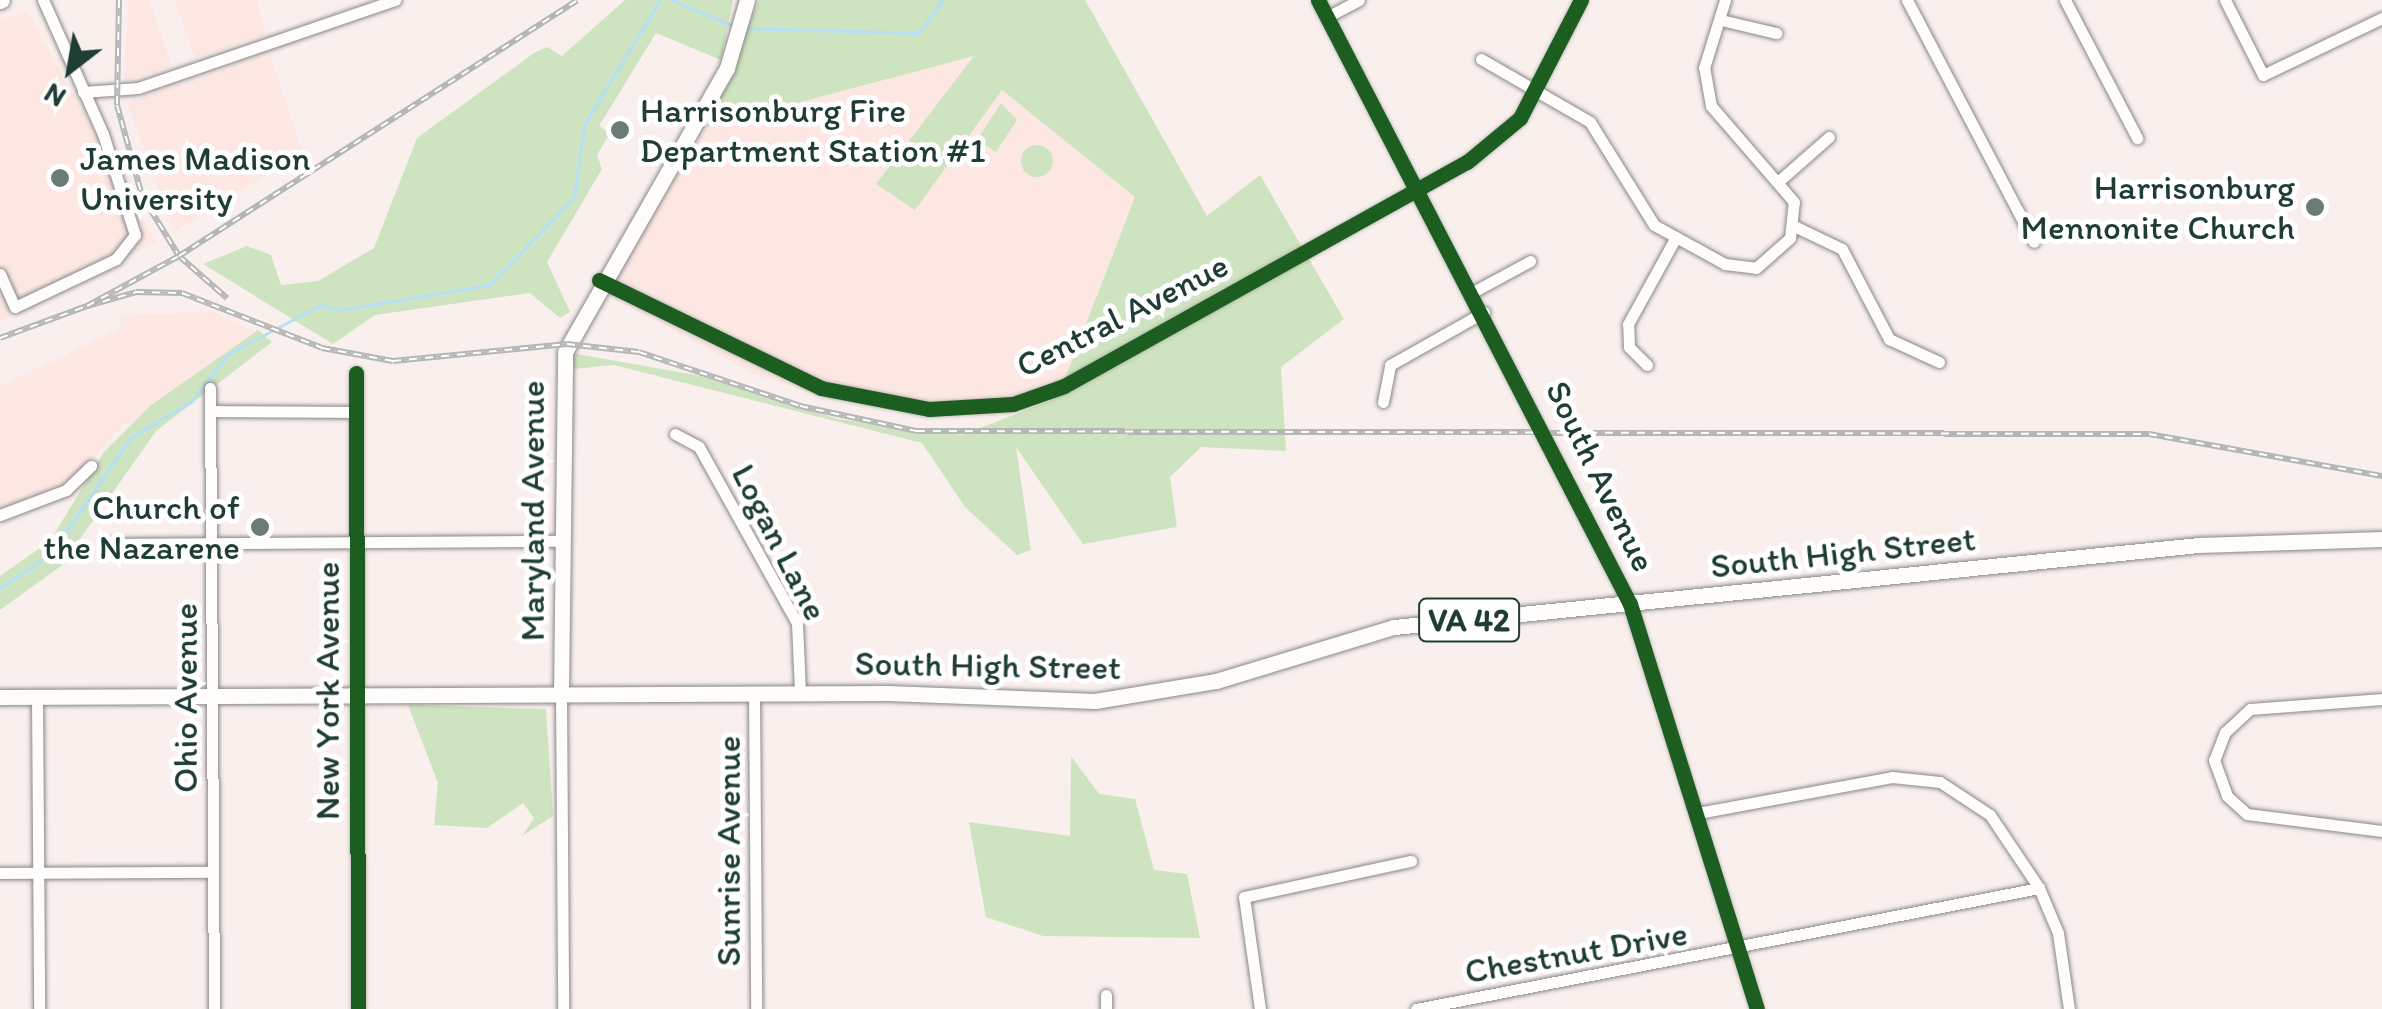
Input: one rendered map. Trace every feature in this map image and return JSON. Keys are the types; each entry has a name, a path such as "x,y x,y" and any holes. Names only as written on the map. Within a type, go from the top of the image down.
{"main road":[{"name":"Maryland Avenue","path":"561,693 562,362 599,280 740,38 747,0"},
{"name":"South High Street","path":"0,696 800,693 1122,698 1216,682 1394,628 2199,544 2382,538"}],"street":[{"path":"0,274 15,307 132,242 134,218 43,0"},
{"path":"83,92 138,88 395,0"},
{"name":"South Avenue","path":"1318,0 1484,312 1630,604 1757,1009"},
{"path":"1327,17 1359,0"},
{"name":"Central Avenue","path":"599,280 821,388 985,408 1064,386 1490,146 1539,90 1581,0"},
{"path":"1481,59 1590,122 1636,207 1676,237 1725,264 1756,268 1779,255 1794,226 1794,202 1780,180 1710,106 1704,68 1725,0"},
{"path":"1906,0 2034,242"},
{"path":"2065,0 2138,138"},
{"path":"2224,0 2263,75 2382,18"},
{"path":"1721,20 1776,33"},
{"path":"1780,180 1829,137"},
{"path":"1794,226 1840,246 1889,339 1939,362"},
{"path":"1648,365 1630,350 1628,324 1676,237"},
{"path":"1473,292 1530,261"},
{"path":"1383,402 1392,363 1484,312"},
{"name":"New York Avenue","path":"356,373 358,1009"},
{"name":"Ohio Avenue","path":"210,388 214,1009"},
{"path":"210,411 356,412"},
{"name":"Logan Lane","path":"675,434 700,447 797,623 800,693"},
{"path":"0,515 66,490 91,466"},
{"path":"109,544 560,542"},
{"name":"Maryland Avenue","path":"561,693 563,1009"},
{"name":"Sunrise Avenue","path":"754,694 756,1009"},
{"path":"38,696 40,1009"},
{"path":"2382,699 2250,709 2225,732 2214,760 2227,796 2247,814 2382,831"},
{"path":"1698,813 1892,777 1940,782 1990,814 2039,888 2058,933 2070,1009"},
{"path":"1260,1009 1244,896 1411,861"},
{"path":"0,873 213,872"},
{"name":"Chestnut Drive","path":"1416,1009 1739,951 2039,888"},
{"path":"1106,994 1106,1009"}],"shaded area":[{"name":"James Madison University","path":"128,0 149,0 172,66 124,82"},
{"name":"James Madison University","path":"174,0 256,0 266,34 195,58"},
{"name":"James Madison University","path":"27,11 156,242 0,321 0,20"},
{"name":"James Madison University","path":"270,53 303,152 174,232 127,103"},
{"path":"976,55 1135,197 1057,398 1000,417 832,400 755,374 603,293 707,127"},
{"name":"James Madison University","path":"211,311 259,334 144,423 124,424 71,483 0,509 0,386 121,328 120,316"}],"green space":[{"path":"625,0 733,0 721,60 656,33 599,126 610,133 597,155 602,169 547,262 570,312 560,318 530,293 375,315 333,344 203,264 247,246 271,255 281,285 318,281 374,248 417,138 534,53 547,47 562,56"},
{"path":"759,0 1085,0 1207,216 1260,175 1344,319 1281,367 1286,451 1201,447 1170,477 1177,527 1083,544 1016,447 1031,550 1017,555 965,507 922,443 614,365 562,370 565,352 707,377 838,419 962,435 1057,398 1250,284 1064,381 1135,197 1002,90 915,210 876,184 974,56 707,127"},
{"path":"1001,103 1017,120 996,152 977,140"},
{"path":"1037,145 1048,150 1053,161 1048,172 1037,177 1026,172 1021,161 1026,150"},
{"path":"258,330 272,342 156,431 61,566 0,610 0,576 50,541 104,452 150,406"},
{"path":"408,705 546,709 553,816 522,836 534,818 523,803 487,828 434,825 438,783"},
{"path":"1071,756 1099,794 1135,799 1154,870 1187,874 1200,938 1043,936 986,917 969,822 1070,836"}],"waterway":[{"path":"0,588 51,554 130,438 192,401 227,355 320,305 339,310 489,285 574,198 584,125 660,0"},
{"path":"672,0 734,26"},
{"path":"747,28 919,33 943,0"}],"railway":[{"path":"119,0 117,105 142,196 179,256 227,298"},
{"path":"0,338 87,306 179,256 577,0"},
{"path":"87,306 136,292 182,293 322,348 393,361 567,344 639,352 800,406 917,431 2149,434 2382,476"}],"cycle path":[{"path":"1318,0 1630,604 1757,1009"},
{"path":"599,280 821,388 929,409 1013,404 1064,386 1467,162 1520,118 1581,0"},
{"path":"356,373 358,1009"}],"place":[{"name":"Harrisonburg Fire Department Station #1","path":"620,130"},
{"name":"James Madison University","path":"60,178"},
{"name":"Harrisonburg Mennonite Church","path":"2315,207"},
{"name":"Church of the Nazarene","path":"260,527"}]}
